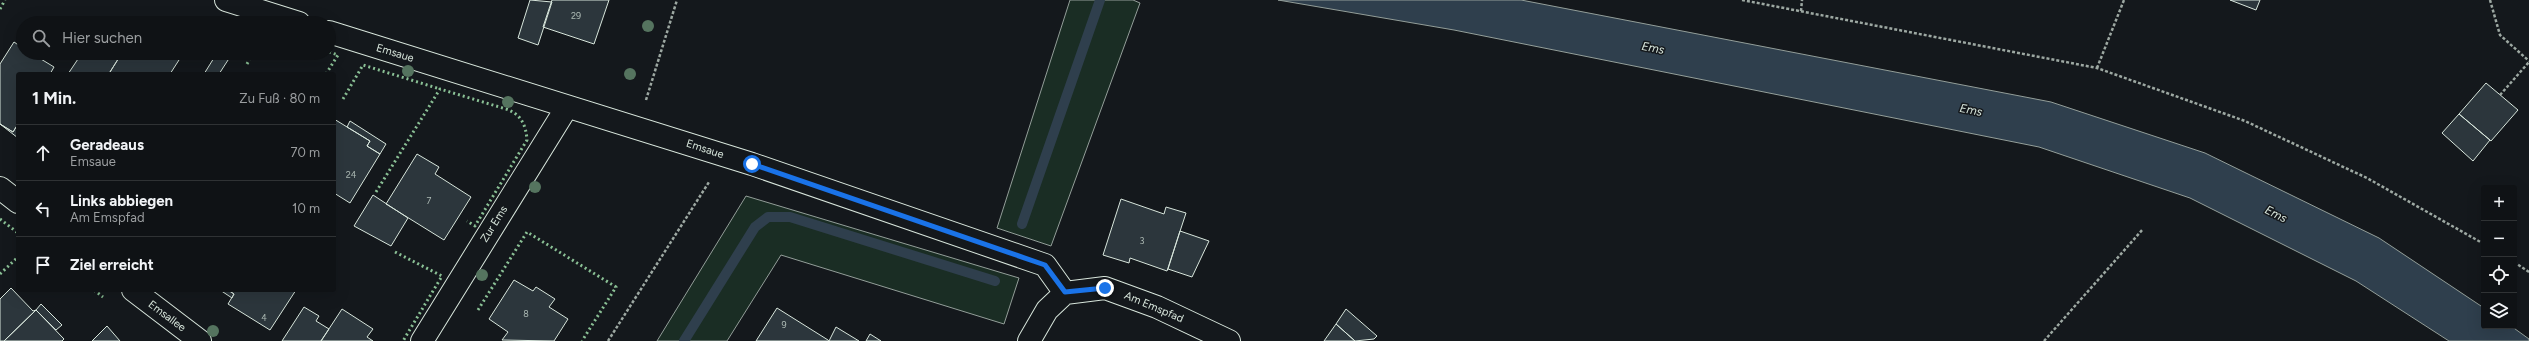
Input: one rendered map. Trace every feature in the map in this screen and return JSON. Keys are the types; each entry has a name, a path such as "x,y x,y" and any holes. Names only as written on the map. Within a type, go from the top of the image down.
{"street":[{"path":"226,0 277,16"},
{"name":"Emsaue","path":"336,34 567,107 637,127 1045,265 1065,292"},
{"name":"Zur Ems","path":"422,341 567,107"},
{"path":"0,188 16,200"},
{"name":"Am Emspfad","path":"1065,292 1105,288 1157,307 1229,341"},
{"name":"Emsallee","path":"136,292 200,341"},
{"path":"1029,341 1047,310 1065,292"}],"path":[{"path":"637,127 678,0"},
{"path":"1742,0 2097,68 2246,121 2367,178 2481,242"},
{"path":"1801,11 1802,0"},
{"path":"2097,68 2124,0"},
{"path":"2490,0 2500,34 2529,62 2500,95"},
{"path":"608,341 725,156"},
{"path":"2044,341 2144,228"},
{"path":"2517,264 2529,272"}],"green space":[{"path":"1070,0 1133,0 1140,3 1051,246 997,228"},
{"path":"746,196 1019,278 1004,324 781,255 727,341 657,341"}],"water":[{"name":"Ems","path":"1278,0 1521,0 2051,102 2205,153 2379,238 2481,306 2481,329 2515,329 2529,339 2529,341 2449,341 2356,281 2190,198 2039,147 1454,30"}],"building":[{"path":"530,0 552,2 538,45 518,38"},
{"path":"552,0 609,0 594,44 543,27"},
{"path":"2230,0 2260,0 2256,10"},
{"path":"14,42 16,43 16,60 42,60 54,67 51,72 16,72 16,127 13,132 0,124 0,64"},
{"path":"77,60 118,60 110,72 69,72"},
{"path":"118,60 179,60 171,72 110,72"},
{"path":"213,60 228,60 220,72 205,72"},
{"path":"2486,83 2518,110 2491,141 2459,114"},
{"path":"2459,114 2490,140 2473,161 2442,133"},
{"path":"336,120 370,141 367,146 380,154 350,203 336,194"},
{"path":"350,121 386,144 380,154 367,146 370,141 347,127"},
{"path":"0,124 13,132 16,127 16,136"},
{"path":"417,154 439,167 435,174 471,197 444,240 386,204"},
{"path":"373,195 408,218 391,246 354,226"},
{"path":"1121,199 1164,214 1166,207 1186,213 1167,271 1130,258 1129,263 1103,255"},
{"path":"1180,231 1209,241 1192,277 1168,269"},
{"path":"514,280 533,291 536,287 555,299 549,307 568,319 554,341 502,340 508,332 489,319"},
{"path":"11,288 33,311 36,310 4,341 0,341 0,299"},
{"path":"223,292 231,292 234,294 232,298"},
{"path":"231,292 295,292 270,330 228,304 234,294"},
{"path":"41,304 62,325 56,330 36,310"},
{"path":"304,307 319,316 316,321 329,329 321,341 282,341"},
{"path":"777,308 828,340 829,341 756,341"},
{"path":"342,309 373,329 367,337 373,341 321,341"},
{"path":"1346,309 1377,336 1374,339 1355,341 1336,324"},
{"path":"36,310 64,339 62,341 4,341"},
{"path":"1336,324 1355,341 1324,341"},
{"path":"107,326 120,341 92,341"},
{"path":"836,327 859,341 829,341"},
{"path":"870,334 881,341 866,341"}],"waterway":[{"path":"1022,224 1100,0"},
{"path":"684,341 755,227 768,217 790,217 995,281"}],"hedge":[{"path":"0,9 5,0"},
{"path":"336,54 338,55 336,58"},
{"path":"247,64 249,60"},
{"path":"327,72 335,60"},
{"path":"343,99 363,65 440,89"},
{"path":"376,192 440,89 506,109 511,111 522,121 527,140 475,226 467,221"},
{"path":"0,219 16,231"},
{"path":"478,310 527,232 616,287 582,341"},
{"path":"395,252 442,276 403,341"},
{"path":"0,274 16,259"},
{"path":"97,292 103,297"}],"route":[{"path":"752,164 1045,265 1065,292 1105,288"}]}
